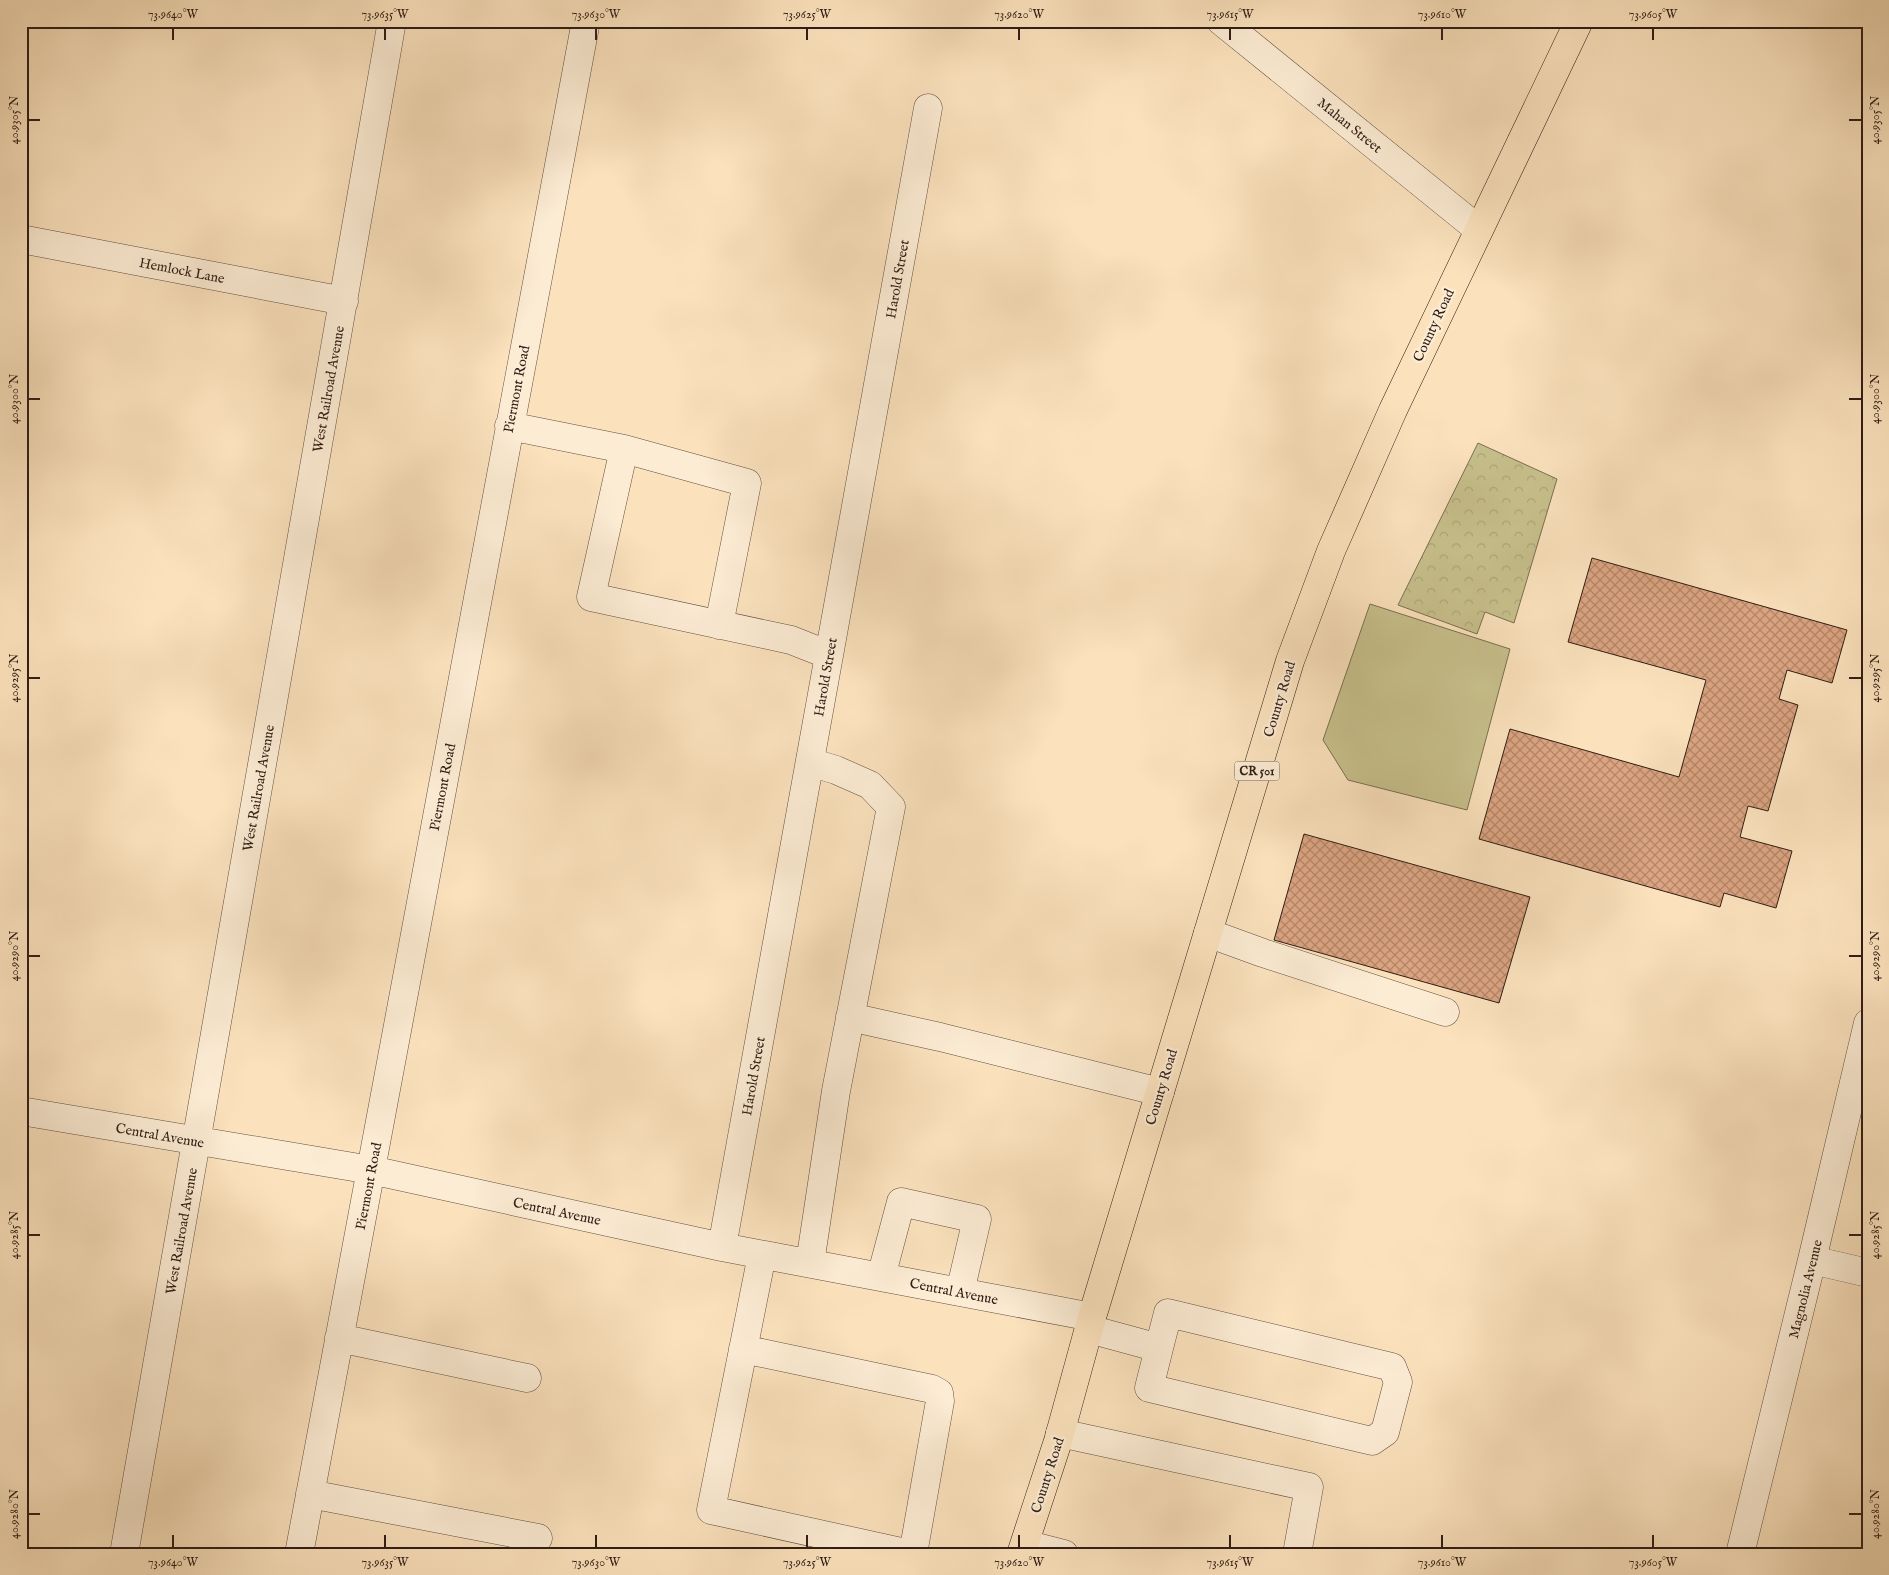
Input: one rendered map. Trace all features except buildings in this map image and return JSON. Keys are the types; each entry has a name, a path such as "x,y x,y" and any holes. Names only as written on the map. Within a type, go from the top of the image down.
{"main road":[{"name":"County Road","path":"1023,1549 1060,1434 1090,1323 1290,662 1331,551 1393,410 1579,21"}],"street":[{"name":"West Railroad Avenue","path":"124,1554 392,21"},
{"name":"Piermont Road","path":"299,1554 586,21"},
{"name":"Mahan Street","path":"1221,21 1478,230"},
{"name":"Harold Street","path":"722,1247 928,108"},
{"name":"Hemlock Lane","path":"21,239 344,301"},
{"path":"509,426 624,448 747,482 719,625"},
{"path":"624,448 591,597 791,640 829,655"},
{"path":"810,762 836,770 870,785 891,807 836,1091 810,1264"},
{"path":"1208,933 1263,953 1445,1012"},
{"path":"850,1016 1160,1092"},
{"name":"Magnolia Avenue","path":"1740,1554 1868,1023"},
{"name":"Central Avenue","path":"21,1111 371,1170 722,1247 960,1292 1090,1323 1159,1348"},
{"path":"881,1277 901,1202 976,1220 960,1292"},
{"path":"743,1349 939,1393 940,1401 912,1554 711,1510 743,1349 762,1254"},
{"path":"1812,1260 1868,1273"},
{"path":"1168,1312 1392,1367 1398,1382 1385,1432 1372,1441 1149,1388 1159,1348 1168,1312"},
{"path":"339,1338 527,1378"},
{"path":"1060,1434 1309,1487 1297,1554"},
{"path":"310,1494 538,1538"},
{"path":"1023,1549 1064,1554"}],"green space":[{"path":"1478,443 1557,479 1514,623 1485,612 1477,634 1398,605"},
{"path":"1370,604 1510,649 1467,810 1348,780 1323,740"}]}
